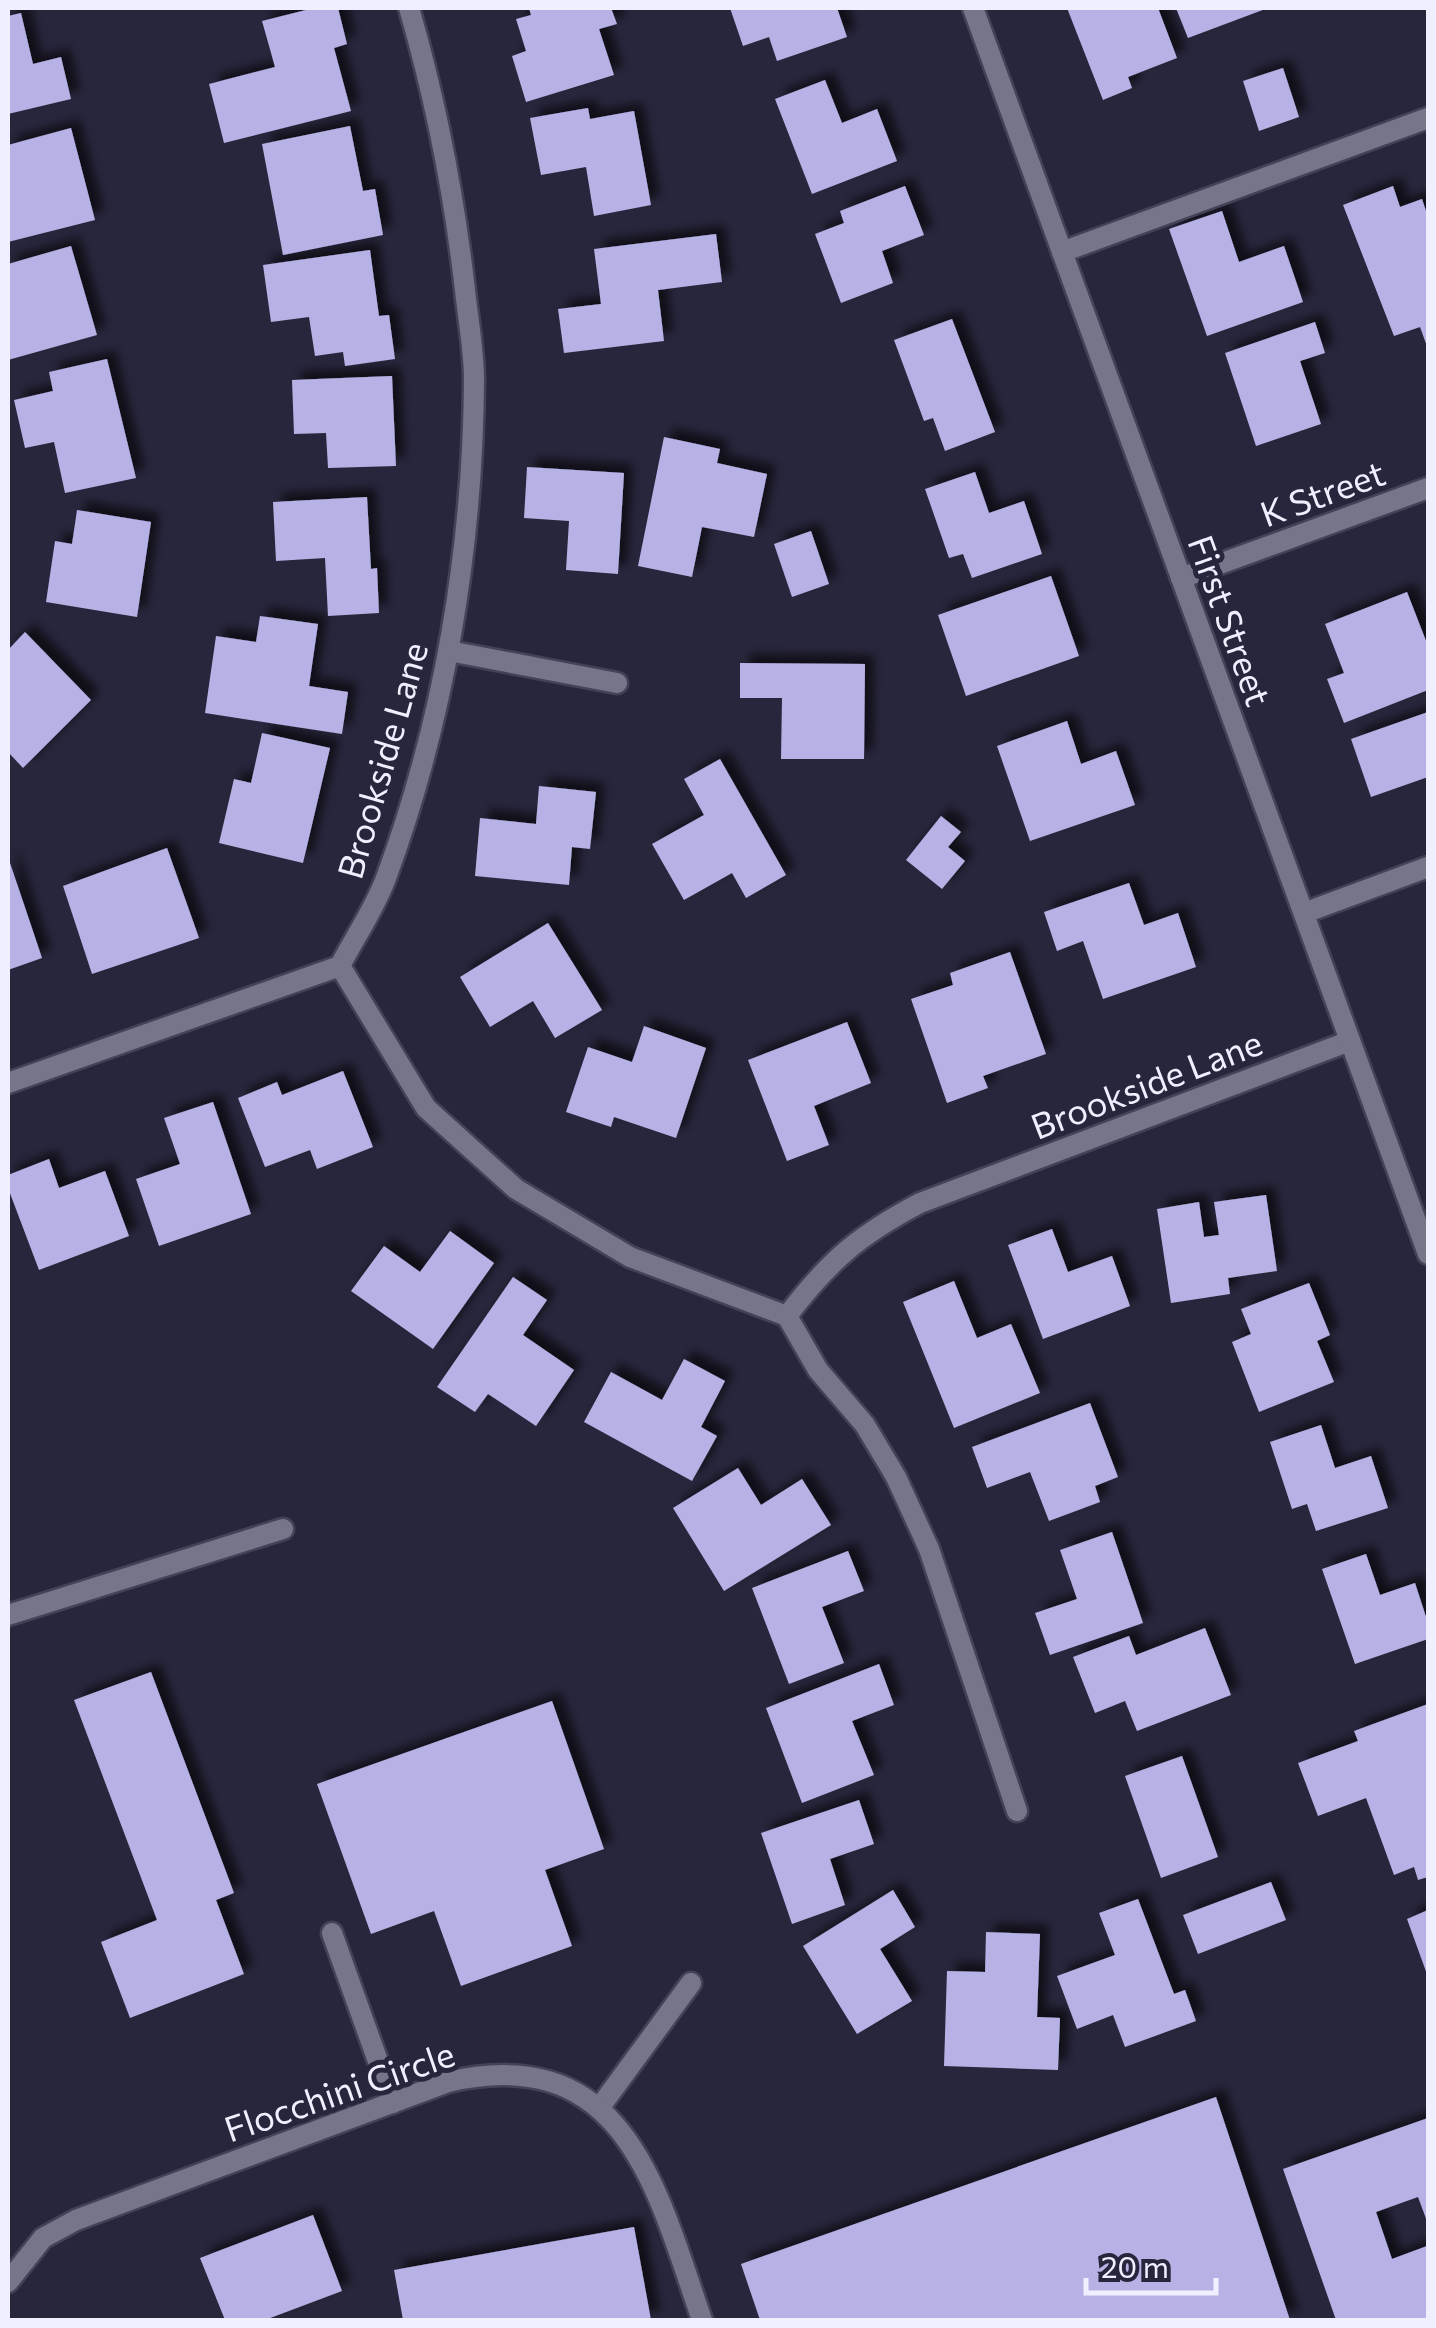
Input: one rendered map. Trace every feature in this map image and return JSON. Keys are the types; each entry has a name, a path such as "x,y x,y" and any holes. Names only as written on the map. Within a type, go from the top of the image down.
{"street":[{"name":"Brookside Lane","path":"340,966 385,882 449,651 468,506 474,377 458,232 438,116 409,8"},
{"name":"First Street","path":"972,8 1428,1248"},
{"path":"1062,252 1428,118"},
{"name":"K Street","path":"1181,578 1428,488"},
{"path":"449,651 617,682"},
{"path":"1304,913 1428,867"},
{"path":"8,1082 340,966 426,1108 516,1190 630,1256 787,1316 818,1370 865,1425 929,1548 1017,1811"},
{"name":"Brookside Lane","path":"787,1316 828,1263 866,1232 920,1203 1350,1041"},
{"path":"8,1615 283,1529"},
{"path":"332,1933 393,2103"},
{"path":"600,2107 691,1983"},
{"name":"Flocchini Circle","path":"8,2282 43,2238 76,2220 393,2103 486,2074 524,2075 570,2090 600,2107 626,2132 653,2178 702,2320"}],"building":[{"path":"314,8 338,8 347,44 334,48 351,111 224,143 209,84 275,67 262,21"},
{"path":"529,8 611,8 617,24 599,29 614,75 526,102 512,56 526,51 516,19 531,15"},
{"path":"730,8 837,8 847,37 777,61 769,37 743,46"},
{"path":"1067,8 1158,8 1177,58 1128,77 1132,88 1103,100"},
{"path":"1176,8 1268,8 1188,38"},
{"path":"21,13 33,64 61,57 71,99 8,114 8,16"},
{"path":"1283,68 1299,117 1259,131 1243,81"},
{"path":"825,80 842,123 877,109 897,161 812,194 775,99"},
{"path":"588,108 590,119 634,111 651,205 594,216 586,167 541,175 530,118"},
{"path":"350,126 363,191 375,189 383,235 283,255 262,144"},
{"path":"71,128 95,220 8,242 8,145"},
{"path":"905,186 924,235 882,251 893,283 841,303 815,234 844,223 840,211"},
{"path":"1393,186 1400,207 1422,199 1428,217 1428,349 1420,327 1394,336 1343,205"},
{"path":"1222,211 1239,262 1284,246 1303,302 1207,336 1169,229"},
{"path":"716,234 722,282 658,290 664,341 564,353 558,309 601,304 594,249"},
{"path":"71,246 97,335 8,360 8,264"},
{"path":"370,250 379,316 389,315 395,359 345,366 343,352 315,356 309,317 271,322 263,265"},
{"path":"952,319 995,432 945,451 933,418 924,421 894,340"},
{"path":"1315,322 1325,353 1300,361 1321,424 1256,446 1225,353"},
{"path":"107,359 136,478 65,493 54,442 25,448 14,400 53,391 49,372"},
{"path":"392,376 396,466 328,468 326,433 294,434 292,380"},
{"path":"664,437 720,449 717,463 767,474 754,537 702,527 692,577 638,566"},
{"path":"527,467 624,473 618,574 566,570 569,521 524,518"},
{"path":"975,472 989,513 1024,501 1042,554 972,578 963,554 949,558 925,489"},
{"path":"367,497 371,569 377,568 379,613 328,616 325,558 276,561 273,502"},
{"path":"77,510 151,522 137,617 46,602 55,541 72,544"},
{"path":"811,531 829,584 792,597 774,544"},
{"path":"1051,576 1079,656 966,696 938,615"},
{"path":"1407,592 1428,646 1428,690 1344,723 1327,679 1344,673 1325,624"},
{"path":"260,616 318,624 309,686 348,692 342,734 205,713 216,636 256,642"},
{"path":"25,632 91,700 23,768 8,752 8,650"},
{"path":"740,663 865,664 864,759 781,759 782,698 740,698"},
{"path":"1428,712 1428,777 1371,797 1351,739"},
{"path":"1067,721 1081,764 1116,751 1135,805 1030,841 997,746"},
{"path":"262,733 330,748 303,863 219,843 234,779 251,783"},
{"path":"720,759 786,875 746,898 732,873 684,900 652,844 704,815 684,779"},
{"path":"539,786 596,792 590,849 572,847 569,885 475,876 480,818 536,824"},
{"path":"941,816 961,832 948,847 965,861 942,889 906,860"},
{"path":"167,848 199,938 92,974 63,886"},
{"path":"8,857 42,958 8,970"},
{"path":"1129,883 1144,925 1178,913 1196,967 1103,999 1083,941 1057,951 1044,912"},
{"path":"548,923 602,1010 555,1038 533,1001 490,1027 460,977"},
{"path":"1010,952 1046,1054 983,1076 988,1088 947,1103 911,999 953,985 950,973"},
{"path":"847,1022 871,1083 814,1106 829,1145 787,1161 748,1060"},
{"path":"644,1026 706,1048 676,1138 614,1117 611,1127 566,1112 588,1047 632,1062"},
{"path":"343,1071 373,1147 317,1169 310,1150 265,1167 238,1098 277,1082 282,1095"},
{"path":"213,1102 251,1214 159,1246 136,1179 180,1164 164,1118"},
{"path":"49,1159 59,1188 105,1171 129,1236 39,1270 8,1188 8,1175"},
{"path":"1266,1195 1277,1271 1228,1278 1230,1294 1171,1303 1157,1209 1199,1202 1204,1237 1219,1235 1214,1202"},
{"path":"1052,1229 1068,1272 1112,1256 1130,1306 1043,1339 1008,1245"},
{"path":"450,1231 494,1263 433,1349 351,1291 384,1246 420,1272"},
{"path":"513,1277 547,1300 523,1335 574,1370 536,1426 488,1394 475,1412 437,1387"},
{"path":"954,1281 977,1338 1011,1324 1040,1393 954,1428 903,1302"},
{"path":"1309,1283 1330,1335 1317,1341 1334,1382 1259,1412 1232,1342 1251,1334 1241,1309"},
{"path":"684,1359 725,1381 701,1427 717,1436 692,1481 584,1422 611,1372 662,1400"},
{"path":"1090,1403 1118,1477 1095,1486 1100,1502 1049,1521 1030,1472 987,1488 972,1447"},
{"path":"1321,1425 1335,1468 1371,1456 1388,1508 1316,1531 1307,1504 1292,1509 1270,1442"},
{"path":"738,1468 761,1505 802,1479 831,1525 724,1591 673,1508"},
{"path":"1112,1532 1143,1623 1050,1655 1035,1613 1077,1599 1060,1550"},
{"path":"848,1551 864,1591 822,1607 844,1663 789,1684 752,1588"},
{"path":"1366,1554 1380,1595 1415,1583 1428,1623 1428,1639 1355,1664 1322,1569"},
{"path":"1205,1628 1231,1695 1137,1731 1125,1701 1095,1713 1073,1657 1129,1636 1136,1655"},
{"path":"879,1664 894,1705 852,1721 874,1775 802,1803 766,1708"},
{"path":"151,1672 234,1893 216,1900 244,1974 130,2018 101,1942 157,1920 74,1700"},
{"path":"552,1701 604,1849 545,1870 572,1946 461,1986 434,1911 371,1934 317,1784"},
{"path":"1428,1704 1428,1877 1418,1880 1414,1867 1394,1875 1366,1798 1318,1816 1298,1763 1358,1741 1354,1731"},
{"path":"1182,1756 1218,1857 1161,1878 1125,1776"},
{"path":"859,1800 874,1844 830,1859 845,1905 792,1924 761,1833"},
{"path":"1271,1882 1286,1920 1198,1954 1183,1915"},
{"path":"893,1890 915,1927 880,1949 912,2001 857,2034 803,1946"},
{"path":"1138,1899 1174,1994 1185,1990 1196,2021 1125,2047 1113,2015 1077,2029 1057,1976 1115,1955 1099,1913"},
{"path":"1428,1910 1428,1977 1407,1919"},
{"path":"986,1932 1040,1934 1037,2017 1060,2018 1058,2070 944,2066 947,1971 985,1972"},
{"path":"1216,2097 1290,2320 760,2320 741,2264"},
{"path":"1428,2118 1428,2224 1418,2197 1376,2212 1392,2259 1427,2246 1428,2320 1336,2320 1283,2169"},
{"path":"313,2215 342,2291 265,2320 225,2320 200,2258"},
{"path":"634,2227 651,2320 403,2320 394,2270"}]}
